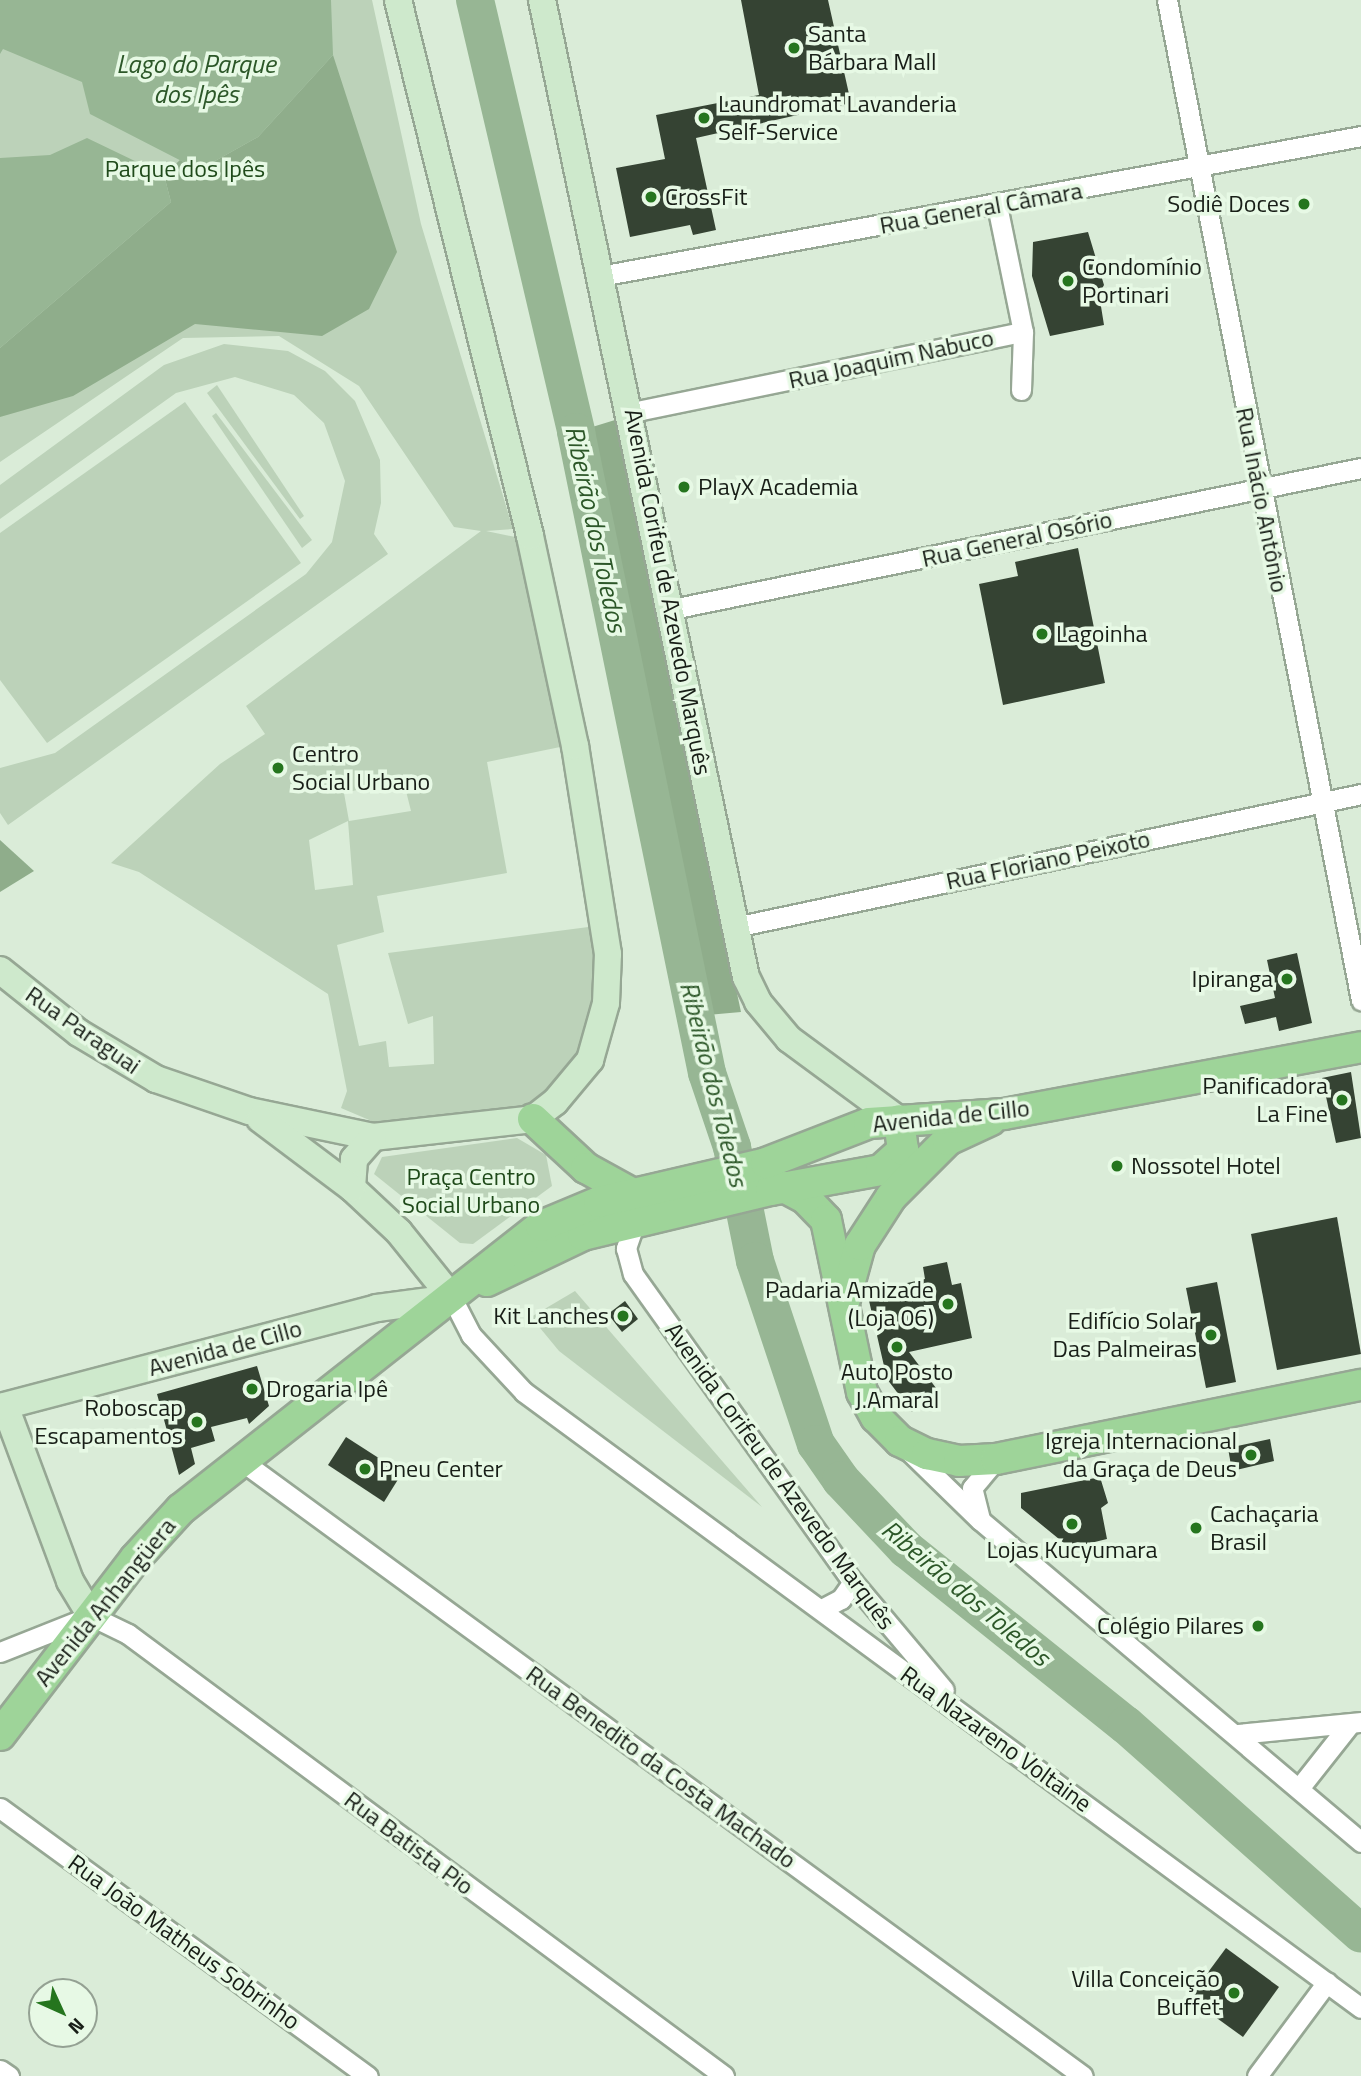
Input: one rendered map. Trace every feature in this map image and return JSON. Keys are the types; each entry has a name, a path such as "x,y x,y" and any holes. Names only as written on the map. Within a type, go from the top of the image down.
{"main road":[{"path":"398,0 530,537 575,746 608,954 606,1003 590,1060 555,1102 533,1119 634,1208"},
{"name":"Avenida Corifeu de Azevedo Marquês","path":"542,0 600,276 632,412 746,977 772,1021 812,1059 899,1120"},
{"name":"Rua Paraguai","path":"0,970 114,1057 156,1079 249,1111 373,1137 533,1119"},
{"name":"Avenida de Cillo","path":"3,1406 377,1308 452,1298 541,1226 599,1202 634,1208 676,1197 774,1180 852,1127 899,1120 1004,1114 1361,1047"},
{"name":"Rua Paraguai","path":"249,1111 352,1188 421,1256 452,1298"},
{"path":"843,1313 860,1245 891,1197 948,1140 1004,1114"},
{"path":"774,1180 895,1163 903,1150 899,1120"},
{"path":"352,1188 354,1158 373,1137"},
{"path":"774,1180 805,1198 826,1220 843,1313 862,1392 876,1418 900,1441 959,1461 996,1459 1361,1385"},
{"name":"Avenida Anhangüera","path":"0,1735 91,1616 181,1509 239,1458 452,1298"},
{"path":"3,1406 9,1447 70,1581 91,1616"}],"street":[{"name":"Rua Inácio Antônio","path":"1167,0 1197,168 1361,1000"},
{"name":"Rua General Câmara","path":"600,276 1361,136"},
{"name":"Rua Joaquim Nabuco","path":"632,412 1023,332 997,205"},
{"path":"1021,390 1023,332"},
{"name":"Rua General Osório","path":"672,609 1361,468"},
{"name":"Rua Floriano Peixoto","path":"735,927 1361,794"},
{"name":"Avenida Corifeu de Azevedo Marquês","path":"634,1208 626,1248 633,1274 853,1582 968,1718"},
{"name":"Rua Nazareno Voltaine","path":"452,1298 471,1335 524,1392 1361,2008"},
{"path":"900,1441 980,1520 1238,1734 1361,1842"},
{"name":"Rua Benedito da Costa Machado","path":"239,1458 1083,2076"},
{"path":"980,1520 972,1488 996,1459"},
{"path":"822,1609 841,1599 853,1582"},
{"path":"0,1651 91,1616"},
{"name":"Rua Batista Pio","path":"91,1616 128,1634 724,2076"},
{"path":"1238,1734 1355,1723"},
{"path":"1300,1787 1355,1723"},
{"name":"Rua João Matheus Sobrinho","path":"0,1808 368,2076"},
{"path":"1257,2076 1326,1982"},
{"path":"0,2070 9,2076"}],"green space":[{"name":"Parque dos Ipês","path":"0,0 372,0 421,224 513,529 486,531 525,539 565,746 487,762 507,873 377,896 384,932 337,945 359,1046 386,1041 389,1067 434,1064 433,1016 408,1024 388,953 596,926 602,955 582,1059 531,1109 381,1125 341,1108 347,1091 328,994 139,872 111,863 220,764 265,734 246,706 481,531 454,527 359,386 279,336 183,338 0,462","holes":["403,779 411,811 349,821 344,793","348,821 353,885 315,890 309,840"]},
{"name":"Parque dos Ipês","path":"333,55 397,252 369,309 322,336 195,324 73,396 0,417 0,348 171,202 164,175 180,160 199,170 258,137"},
{"path":"224,344 288,351 325,371 355,401 380,460 381,503 374,534 388,554 8,825 0,813 0,768 55,753 306,574 332,542 345,481 324,423 294,395 235,377 176,393 0,519 0,485 164,365"},
{"path":"217,385 304,516 300,519 207,393"},
{"path":"185,402 301,563 47,743 0,680 0,533"},
{"path":"216,413 312,540 302,548 212,416"},
{"path":"615,420 741,1012 696,1016 576,432"},
{"path":"0,840 34,871 0,892"},
{"name":"Praça Centro Social Urbano","path":"517,1138 546,1155 552,1186 473,1244 460,1243 374,1174 382,1157"},
{"path":"575,1291 762,1507 559,1351 531,1317"}],"water":[{"name":"Lago do Parque dos Ipês","path":"0,0 331,0 333,55 258,137 199,170 90,114 82,82 3,49 0,54"},
{"path":"462,0 475,0 564,397 504,191"},
{"name":"Lago do Parque dos Ipês","path":"87,138 164,175 171,202 0,348 0,158 50,155"}],"building":[{"name":"Santa Bárbara Mall","path":"741,0 828,0 851,103 696,138 716,230 693,235 690,225 630,237 616,168 665,159 656,115 759,95"},
{"name":"Condomínio Portinari","path":"1088,232 1104,285 1099,294 1104,325 1050,336 1032,276 1033,242"},
{"name":"Lagoinha","path":"1078,548 1105,683 1003,705 979,584 1018,576 1015,562"},
{"name":"Ipiranga","path":"1297,953 1312,1023 1279,1031 1276,1017 1245,1024 1240,1006 1275,998 1267,960"},
{"name":"Panificadora La Fine","path":"1351,1072 1361,1138 1336,1143 1322,1078"},
{"path":"1337,1217 1361,1354 1277,1370 1251,1234"},
{"name":"Auto Posto J.Amaral","path":"947,1262 952,1285 961,1283 972,1338 909,1352 939,1392 912,1412 887,1379 867,1292 925,1279 923,1267"},
{"name":"Edifício Solar Das Palmeiras","path":"1217,1282 1236,1382 1206,1388 1186,1288"},
{"name":"Kit Lanches","path":"625,1301 638,1319 622,1332 608,1314"},
{"name":"Roboscap Escapamentos","path":"257,1366 269,1406 249,1424 247,1418 211,1427 215,1441 191,1448 195,1464 179,1475 157,1394"},
{"name":"Pneu Center","path":"346,1437 402,1473 384,1502 328,1465"},
{"name":"Igreja Internacional da Graça de Deus","path":"1270,1439 1274,1461 1232,1471 1228,1448"},
{"name":"Lojas Kucyumara","path":"1100,1477 1108,1503 1101,1508 1107,1539 1070,1548 1021,1508 1021,1493"},
{"name":"Villa Conceição Buffet","path":"1226,1948 1279,1987 1243,2037 1189,1998"}],"waterway":[{"name":"Ribeirão dos Toledos","path":"475,0 576,432 707,1073 732,1147 755,1261 816,1444 841,1480 906,1549 1126,1725 1361,1934"}],"place":[{"name":"Santa Bárbara Mall","path":"794,48"},
{"name":"Laundromat Lavanderia Self-Service","path":"704,118"},
{"name":"CrossFit","path":"651,197"},
{"name":"Sodiê Doces","path":"1304,204"},
{"name":"Condomínio Portinari","path":"1068,281"},
{"name":"PlayX Academia","path":"684,487"},
{"name":"Lagoinha","path":"1042,634"},
{"name":"Centro Social Urbano","path":"278,768"},
{"name":"Ipiranga","path":"1287,979"},
{"name":"Panificadora La Fine","path":"1342,1100"},
{"name":"Nossotel Hotel","path":"1117,1166"},
{"name":"Padaria Amizade (Loja 06)","path":"948,1304"},
{"name":"Kit Lanches","path":"623,1316"},
{"name":"Edifício Solar Das Palmeiras","path":"1211,1335"},
{"name":"Auto Posto J.Amaral","path":"897,1347"},
{"name":"Drogaria Ipê","path":"252,1389"},
{"name":"Roboscap Escapamentos","path":"197,1422"},
{"name":"Igreja Internacional da Graça de Deus","path":"1251,1455"},
{"name":"Pneu Center","path":"365,1469"},
{"name":"Lojas Kucyumara","path":"1072,1524"},
{"name":"Cachaçaria Brasil","path":"1196,1528"},
{"name":"Colégio Pilares","path":"1258,1626"},
{"name":"Villa Conceição Buffet","path":"1234,1993"}]}
